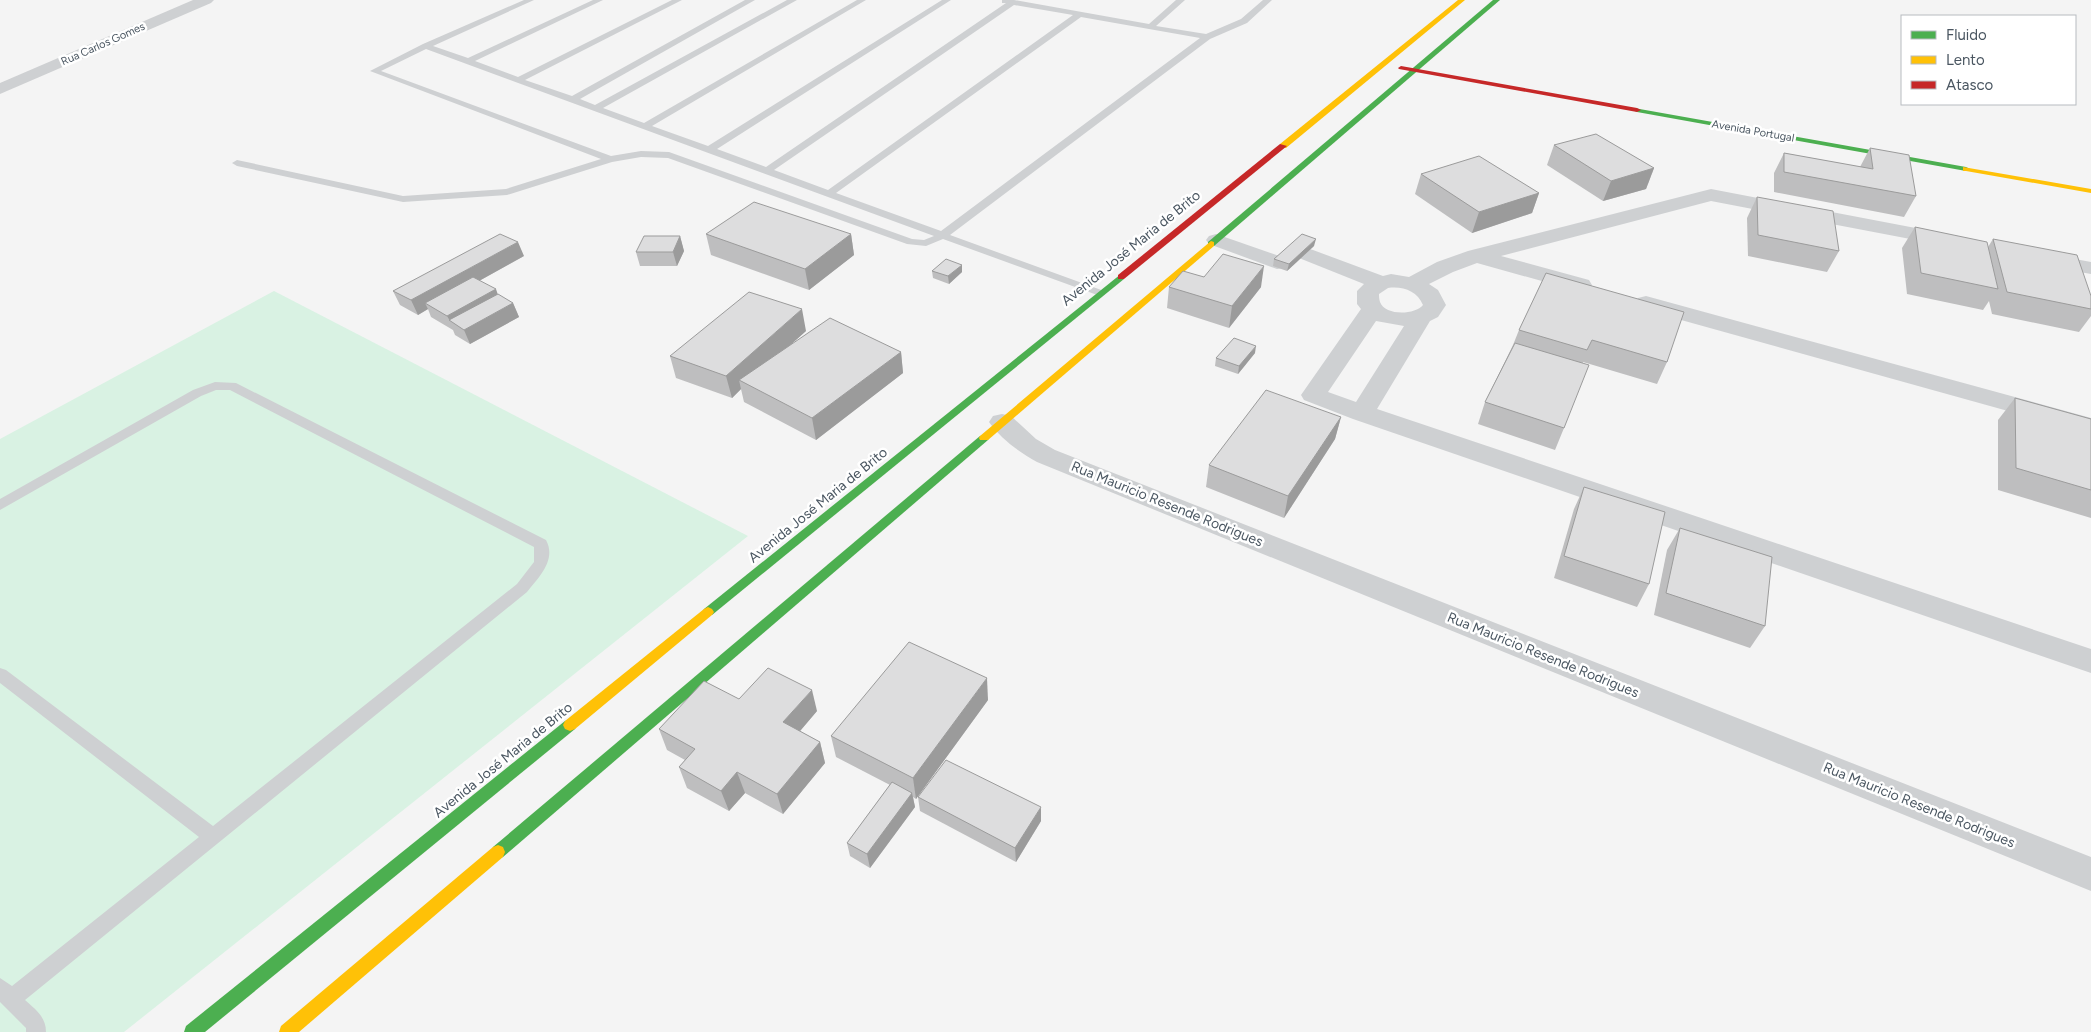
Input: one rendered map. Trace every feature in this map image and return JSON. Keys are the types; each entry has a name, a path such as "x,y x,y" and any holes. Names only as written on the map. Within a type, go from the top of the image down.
{"main road":[{"name":"Avenida José Maria de Brito","path":"192,1032 1015,364 1382,63 1462,0"},
{"path":"286,1032 1497,0"},
{"path":"1397,52 1446,64"},
{"name":"Avenida Portugal","path":"1382,63 1414,72 2091,191"}],"street":[{"name":"Rua Carlos Gomes","path":"0,89 206,0"},
{"path":"1412,284 1446,266 1476,256 1711,195 1964,244"},
{"path":"1232,226 1297,261 1373,296 1380,314 1410,320 1420,319 1433,311 1435,305 1429,293 1412,284 1391,282 1373,296 1313,394 1362,414 2091,661"},
{"path":"1216,240 1297,261"},
{"path":"2023,255 2091,268"},
{"path":"1476,256 1601,291"},
{"path":"1630,299 2091,426"},
{"path":"1362,414 1420,319"},
{"name":"Rua Mauricio Resende Rodrigues","path":"1002,422 1027,445 1046,456 2091,874"}],"lane":[{"path":"530,0 374,71 610,159"},
{"path":"468,62 599,0"},
{"path":"518,80 678,0"},
{"path":"572,100 751,0"},
{"path":"596,108 793,0"},
{"path":"644,126 862,0"},
{"path":"709,150 947,0"},
{"path":"999,0 1207,37"},
{"path":"1150,27 1181,0"},
{"path":"237,163 403,199 507,192 610,159 641,154 669,155 911,242 926,243 943,235 1207,37 1244,21 1268,0"},
{"path":"767,171 1013,2"},
{"path":"828,194 1080,14"},
{"path":"426,46 1100,293"},
{"path":"0,505 196,393 215,386 232,386 541,544 541,563 522,588 212,836 6,993 36,1024 36,1032"},
{"path":"0,674 212,836"}],"green space":[{"path":"274,291 748,536 124,1032 0,1032 0,439"}],"building":[{"path":"1596,134 1654,168 1611,181 1554,145"},
{"path":"1870,148 1909,155 1916,196 1784,172 1784,153 1873,169"},
{"path":"1479,156 1539,193 1479,212 1421,174"},
{"path":"1757,197 1833,211 1839,251 1758,235"},
{"path":"754,202 851,234 805,269 706,234"},
{"path":"1915,227 1987,242 1998,289 1921,273"},
{"path":"500,234 518,242 411,300 393,291"},
{"path":"1302,234 1316,239 1289,264 1274,259"},
{"path":"644,236 680,236 673,252 636,252"},
{"path":"1993,239 2077,255 2091,296 2091,309 2007,292"},
{"path":"1223,254 1264,266 1232,306 1169,287 1183,271 1204,277"},
{"path":"946,259 962,265 948,276 932,271"},
{"path":"1546,273 1684,312 1667,362 1592,340 1587,350 1519,330"},
{"path":"473,277 496,289 447,316 425,303"},
{"path":"749,292 802,309 726,376 670,356"},
{"path":"498,294 513,303 464,330 449,320"},
{"path":"830,318 901,352 812,418 739,380"},
{"path":"1234,338 1256,346 1239,366 1216,358"},
{"path":"1515,343 1589,365 1564,428 1485,402"},
{"path":"1266,390 1341,417 1288,496 1209,465"},
{"path":"2015,398 2091,419 2091,490 2016,468"},
{"path":"1584,487 1665,512 1649,584 1564,556"},
{"path":"1680,528 1772,557 1765,626 1666,593"},
{"path":"909,642 987,678 913,778 831,736"},
{"path":"768,668 812,690 783,722 820,742 777,794 737,772 721,791 679,767 695,749 659,729 704,681 739,699"},
{"path":"946,760 1041,807 1015,848 918,797"},
{"path":"892,782 912,793 867,854 847,843"}],"traffic: fast":[{"path":"1211,244 1497,0"},
{"path":"1637,110 1966,169"},
{"path":"708,612 1121,277"},
{"path":"498,852 984,438"},
{"path":"192,1032 570,725"}],"traffic: slow":[{"path":"1283,146 1462,0"},
{"path":"1966,169 2091,191"},
{"path":"984,438 1211,244"},
{"path":"570,725 708,612"},
{"path":"287,1032 498,852"}],"traffic: jam":[{"path":"1401,68 1637,110"},
{"path":"1121,277 1283,146"}]}
